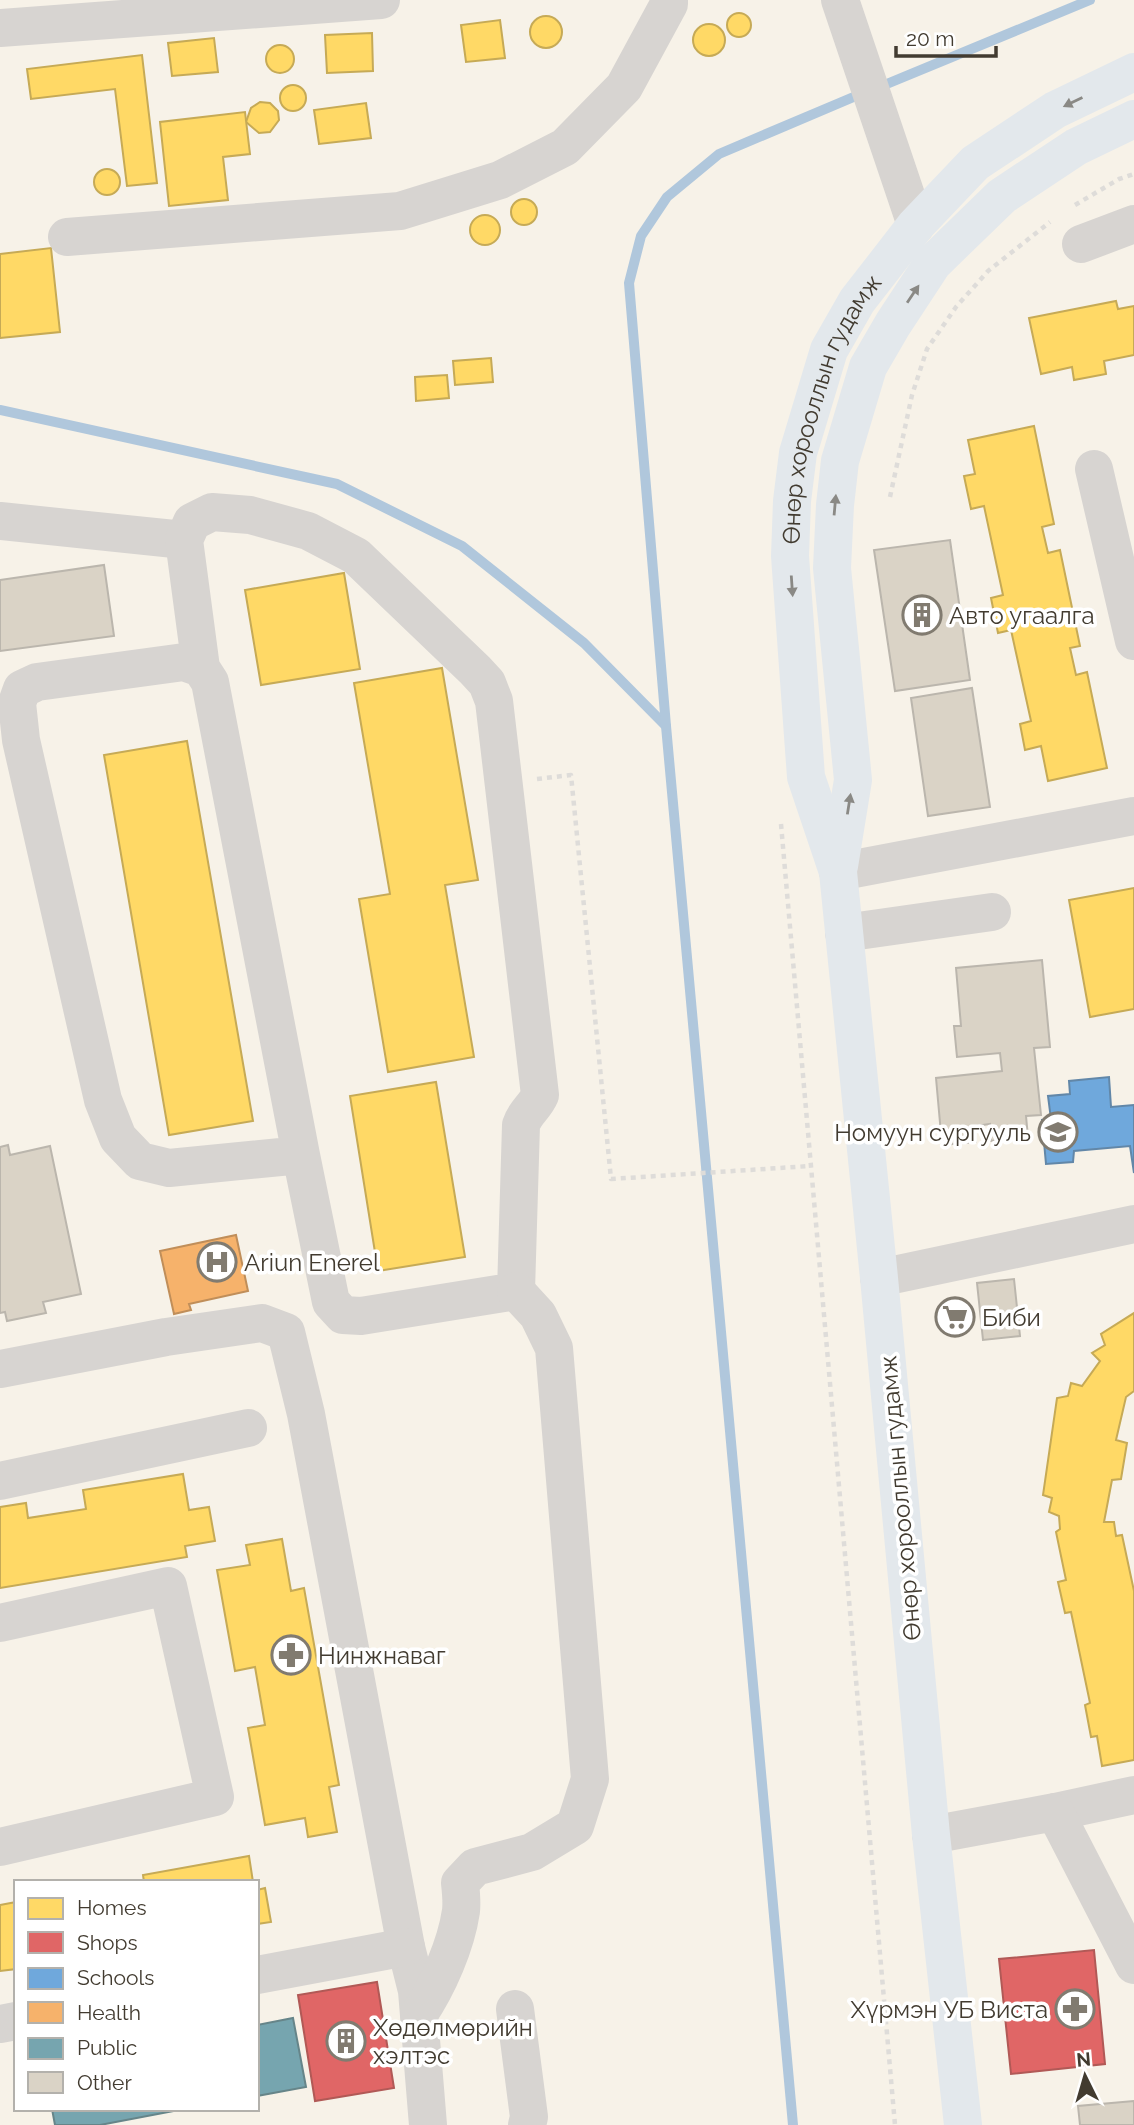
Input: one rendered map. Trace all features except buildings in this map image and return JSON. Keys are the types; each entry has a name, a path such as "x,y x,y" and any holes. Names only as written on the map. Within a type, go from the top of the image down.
{"main road":[{"name":"Өнөр хорооллын гудамж","path":"962,2125 931,1835 838,872 806,777 790,556 792,501 798,453 829,349 857,301 916,225 975,163 1055,110 1134,72"},
{"name":"Өнөр хорооллын гудамж","path":"838,872 853,780 832,568 835,505 840,461 868,367 933,263 1002,196 1076,147 1134,119"}],"street":[{"path":"0,28 381,0"},
{"path":"67,237 400,211 500,180 565,147 624,87 669,4 668,0"},
{"path":"845,13 916,225"},
{"path":"1071,229 1134,223"},
{"path":"1094,469 1134,641"},
{"path":"419,2014 431,1996 447,1958 461,1910 460,1882 475,1867 532,1852 575,1826 590,1779 554,1348 538,1315 516,1291 521,1125 525,1112 537,1103 540,1094 494,701 487,683 356,556 308,531 250,515 212,512 192,522 184,540 201,668 210,682 331,1302 343,1315 361,1316 516,1291"},
{"path":"0,521 184,540"},
{"path":"201,668 184,662 37,682 22,689 17,703 20,740 103,1100 118,1138 140,1161 169,1168 301,1155"},
{"path":"838,872 1134,816"},
{"path":"844,933 992,912"},
{"path":"879,1278 1134,1224"},
{"path":"0,1369 166,1337 262,1323 286,1332 306,1414 406,1947 417,1992 428,2125"},
{"path":"0,1481 248,1428"},
{"path":"0,1623 168,1586 215,1797 0,1847"},
{"path":"931,1835 1134,1795"},
{"path":"1055,1812 1134,1965"},
{"path":"259,1975 406,1947"},
{"path":"516,2009 529,2117 527,2125"}],"path":[{"path":"1071,207 1134,174"},
{"path":"890,497 912,395 927,349 956,307 988,271 1071,229"},
{"path":"504,783 571,775 611,1179 810,1166"}],"waterway":[{"path":"877,88 1090,0"},
{"path":"666,726 629,283 641,236 667,197 719,154 863,93"},
{"path":"0,410 337,484 462,546 584,643 666,726 793,2125"}],"place":[{"name":"Авто угаалга","path":"922,615"},
{"name":"Номуун сургууль","path":"1058,1132"},
{"name":"Ariun Enerel","path":"217,1262"},
{"name":"Биби","path":"955,1317"},
{"name":"Нинжнаваг","path":"291,1655"},
{"name":"Хүрмэн УБ Виста","path":"1075,2009"},
{"name":"Хөдөлмөрийн хэлтэс","path":"346,2041"}]}
